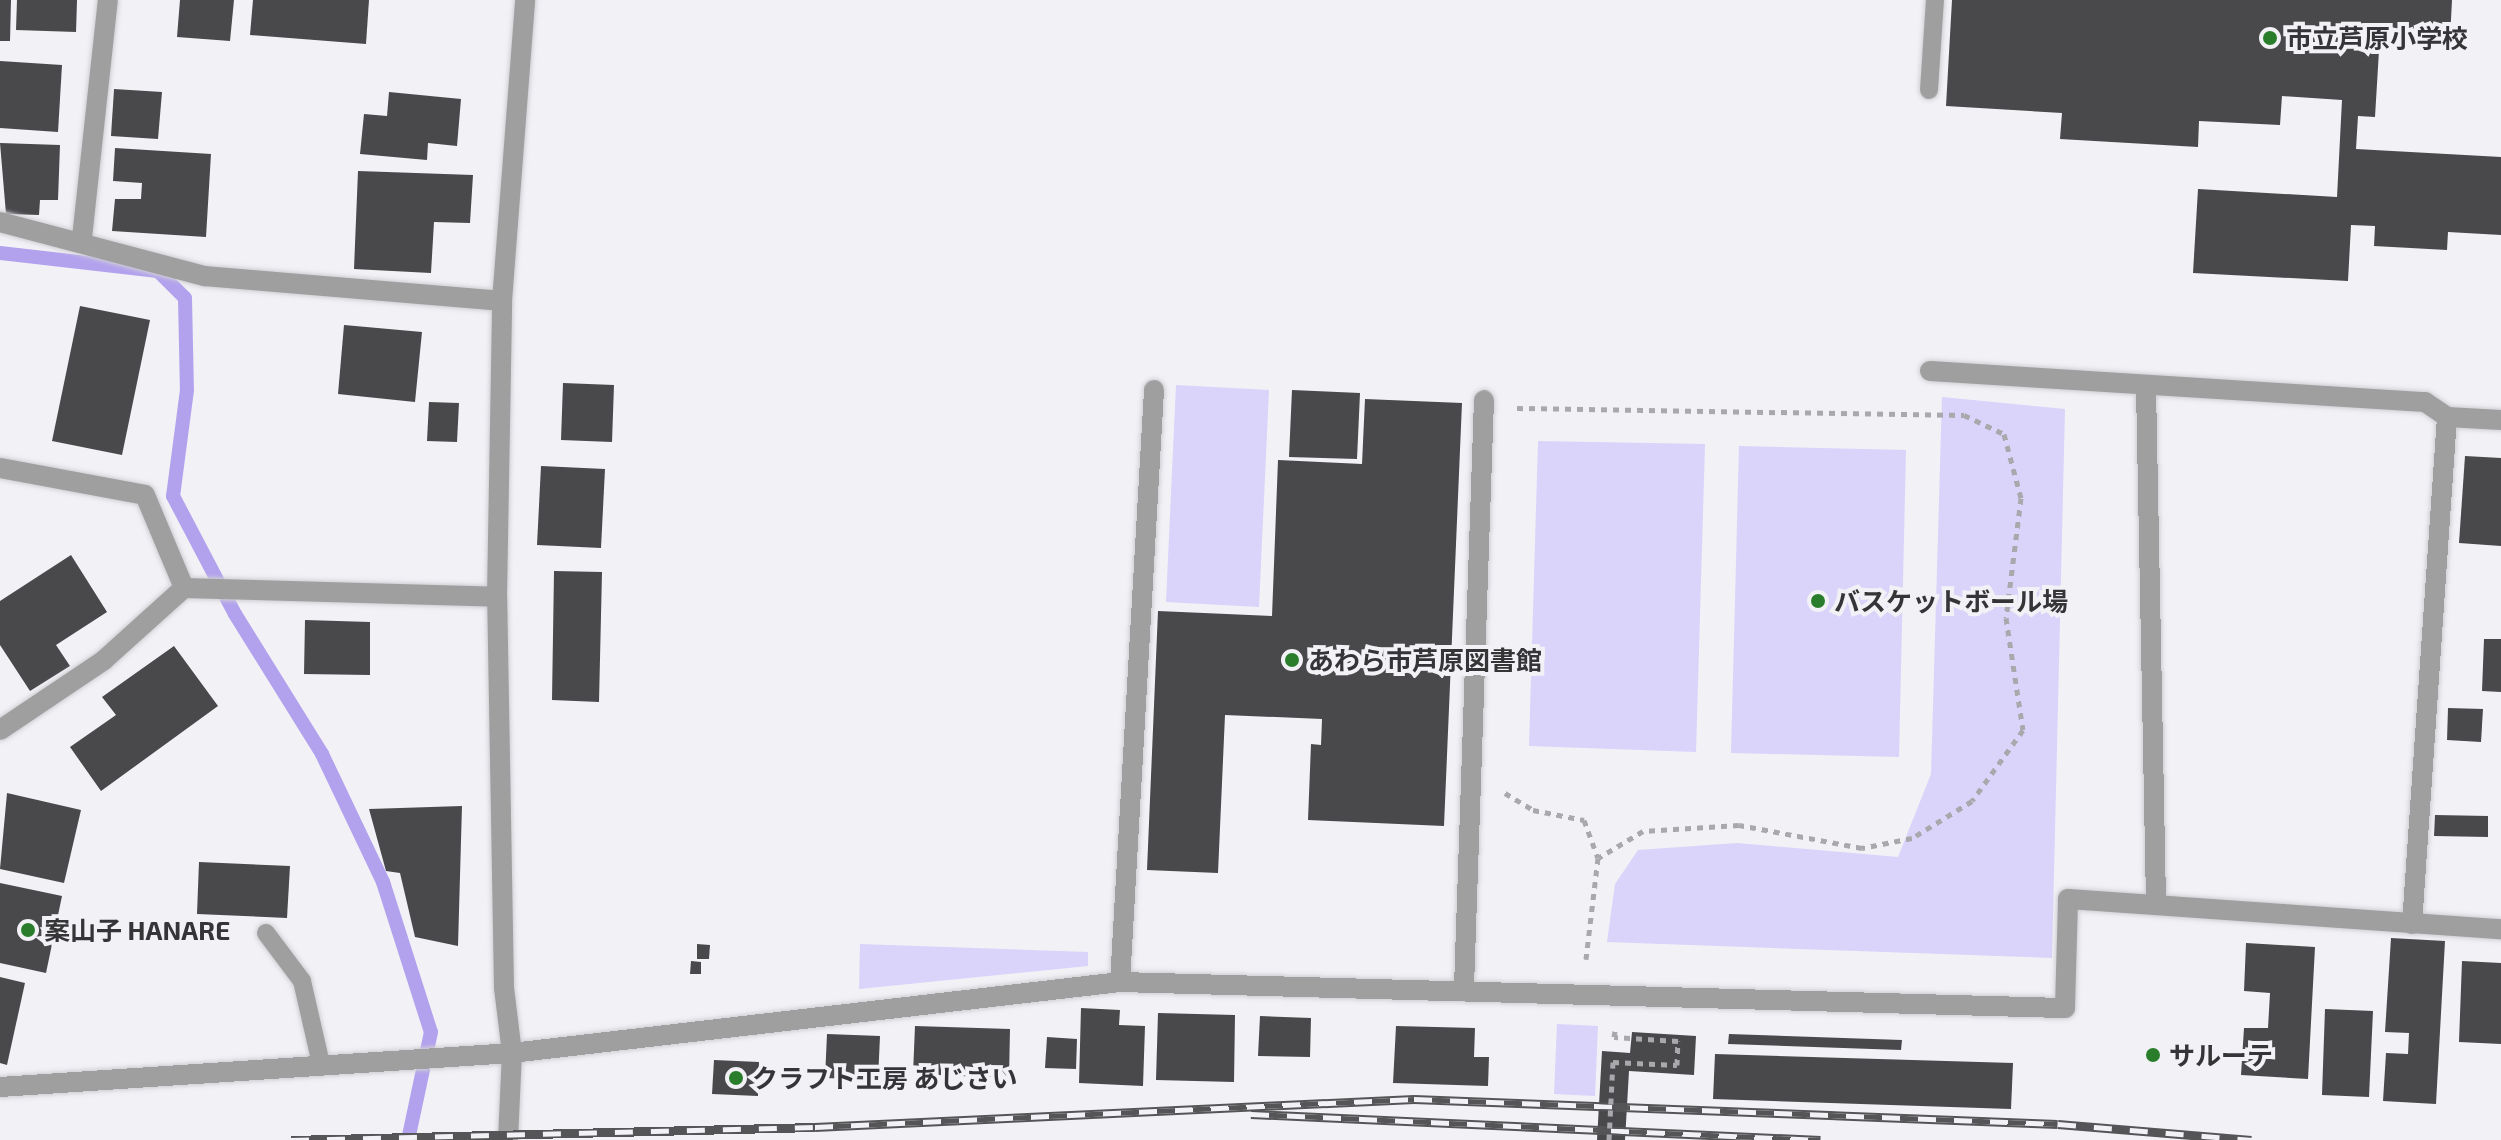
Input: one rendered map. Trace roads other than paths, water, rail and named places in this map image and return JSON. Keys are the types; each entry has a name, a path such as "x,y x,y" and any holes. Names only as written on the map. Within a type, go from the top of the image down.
{"street":[{"path":"82,238 108,0"},
{"path":"508,1140 512,1053 504,988 497,597 502,301 525,0"},
{"path":"0,222 82,238 205,276 502,301"},
{"path":"1930,371 2425,402 2447,417 2501,420"},
{"path":"2146,386 2156,900"},
{"path":"1120,982 1154,390"},
{"path":"1464,987 1484,400"},
{"path":"2412,924 2447,417"},
{"path":"0,468 145,495 184,588"},
{"path":"0,730 104,660 184,588 497,597"},
{"path":"0,1087 512,1053 1120,982 1464,987 2065,1008 2068,899 2156,900 2412,924 2501,929"}],"lane":[{"path":"1929,90 1935,0"},
{"path":"266,933 302,981 321,1064"}],"waterway":[{"path":"0,253 158,271 185,298 187,390 173,496 235,614 322,754 383,882 431,1032 408,1140"}],"railway":[{"path":"291,1140 815,1127 1414,1099 2058,1124 2251,1140"},
{"path":"1251,1114 1820,1140"}],"place":[{"name":"市立芦原小学校","path":"2270,38"},
{"name":"バスケットボール場","path":"1818,601"},
{"name":"あわら市芦原図書館","path":"1292,660"},
{"name":"案山子 HANARE","path":"28,930"},
{"name":"サルーテ","path":"2153,1055"},
{"name":"クラフト工房 あじさい","path":"736,1078"}]}
